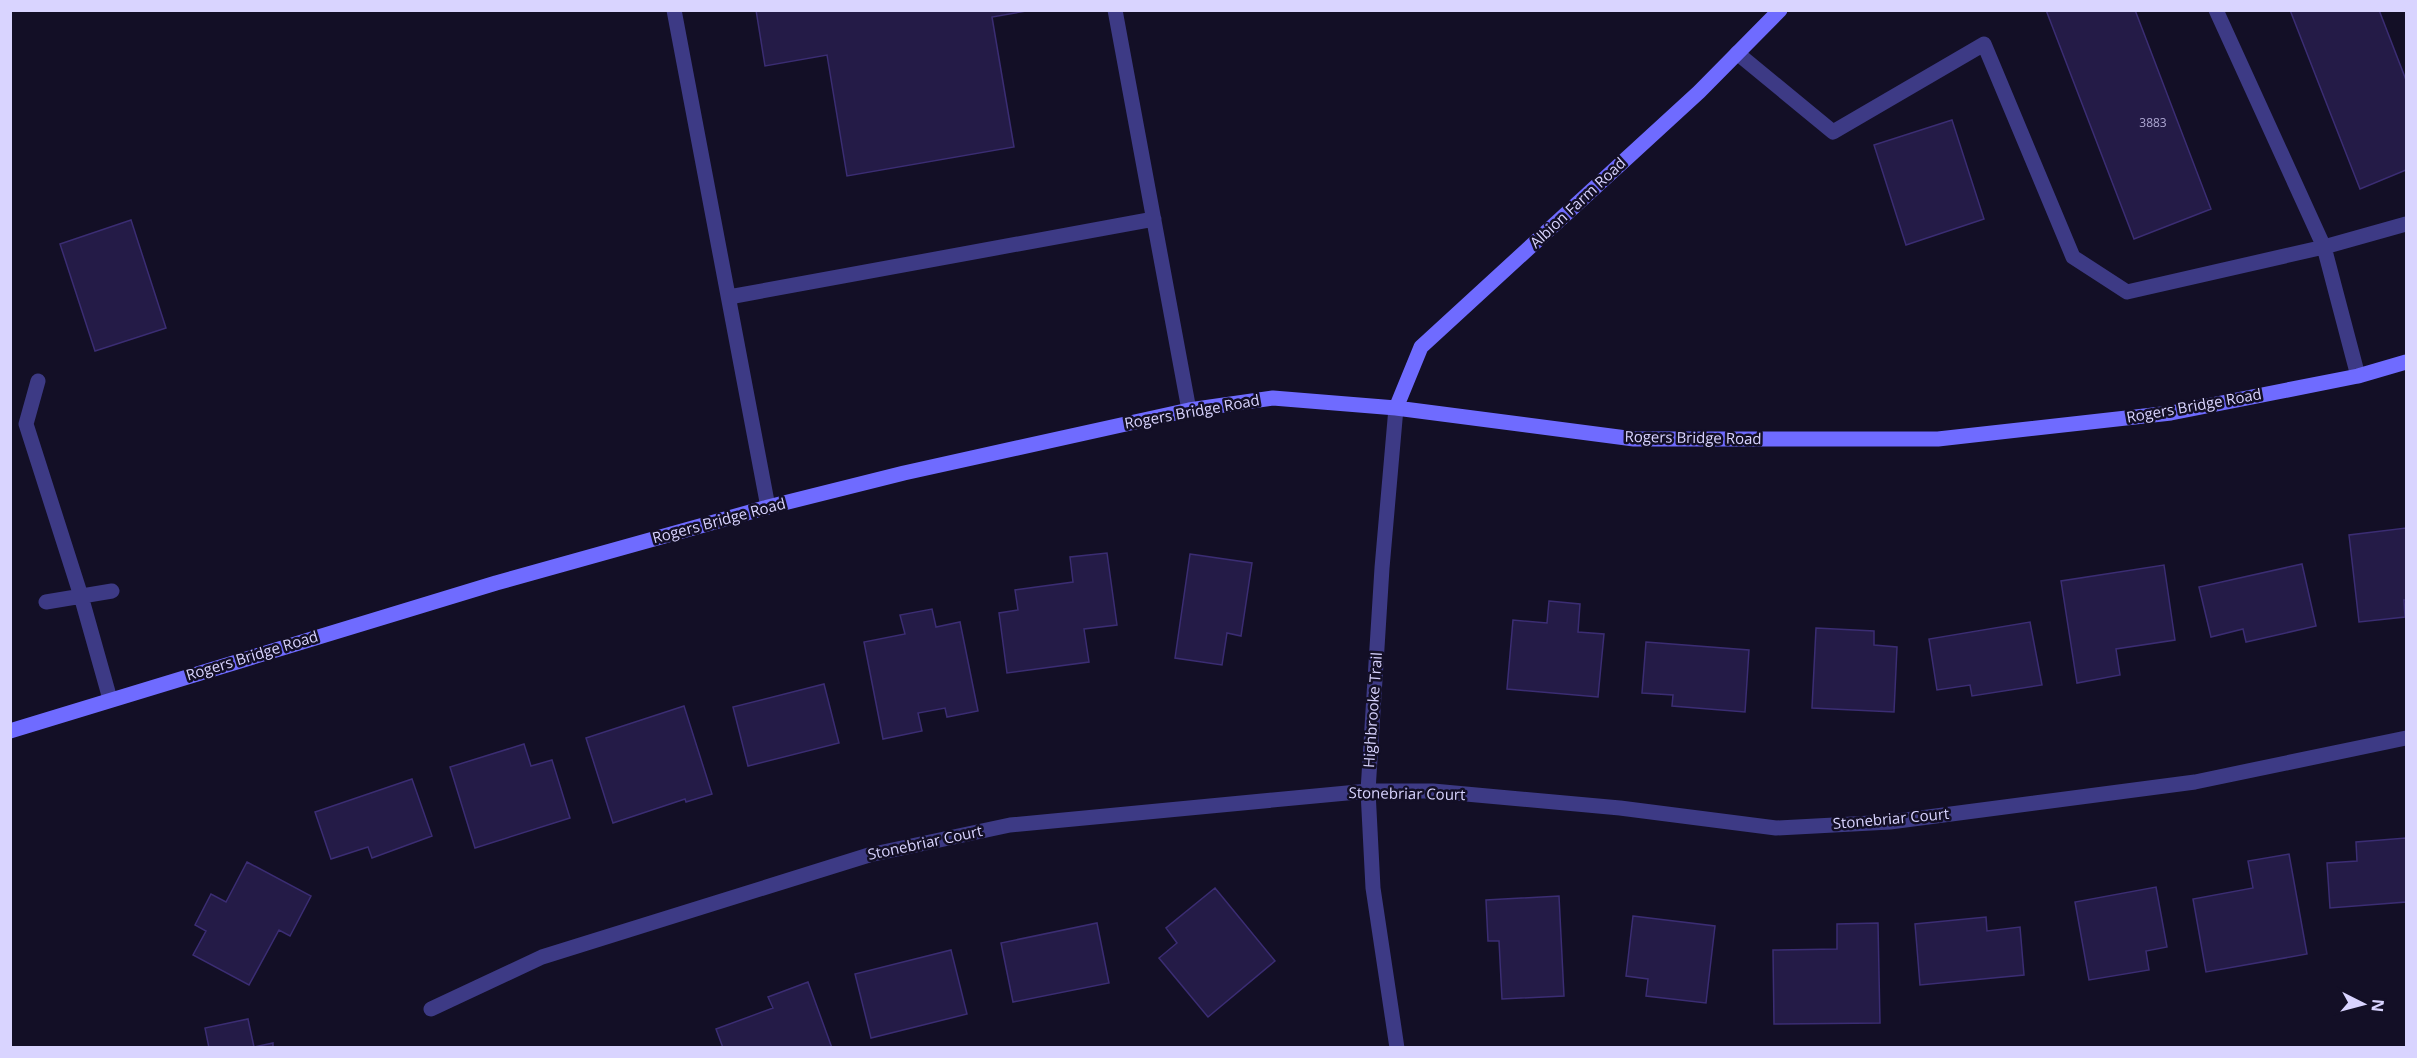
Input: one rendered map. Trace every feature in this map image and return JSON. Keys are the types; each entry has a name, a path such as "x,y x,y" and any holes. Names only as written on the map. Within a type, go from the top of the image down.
{"street":[{"path":"674,10 768,507"},
{"path":"1115,10 1189,410"},
{"name":"Albion Farm Road","path":"1396,408 1421,347 1699,92 1780,10"},
{"path":"2216,10 2324,247 2358,376"},
{"path":"1737,52 1833,132 1984,44 2073,257 2127,292 2324,247 2406,224"},
{"path":"729,297 1154,219"},
{"name":"Rogers Bridge Road","path":"10,731 496,583 768,507 904,473 1189,410 1273,398 1396,408 1634,439 1938,439 2171,413 2358,376 2406,363"},
{"path":"38,381 26,424 81,596 110,699"},
{"name":"Highbrooke Trail","path":"1396,408 1382,568 1368,791 1373,888 1397,1047"},
{"path":"46,602 112,591"},
{"name":"Stonebriar Court","path":"431,1009 542,957 869,855 1010,825 1368,791 1433,791 1620,808 1776,828 1878,823 2195,782 2406,738"}],"building":[{"path":"756,10 1032,10 992,17 1014,147 847,176 827,55 765,66"},
{"path":"2046,10 2135,10 2211,209 2134,239"},
{"path":"2290,10 2379,10 2406,80 2406,170 2360,189"},
{"path":"1952,120 1984,219 1906,245 1874,145"},
{"path":"131,220 166,328 95,351 60,244"},
{"path":"2406,528 2405,617 2359,622 2349,535"},
{"path":"1107,553 1117,625 1084,629 1089,662 1007,673 999,613 1018,610 1015,590 1073,582 1070,557"},
{"path":"1190,554 1252,563 1241,636 1227,633 1222,665 1175,658"},
{"path":"2302,564 2316,626 2246,642 2243,629 2211,637 2199,587"},
{"path":"2164,565 2175,640 2116,649 2120,675 2077,683 2061,581"},
{"path":"1549,601 1580,604 1578,632 1604,634 1598,697 1507,689 1513,620 1547,623"},
{"path":"932,609 936,627 960,622 978,711 947,717 945,708 918,713 922,731 883,739 864,642 905,634 900,615"},
{"path":"2030,622 2042,685 1972,696 1970,685 1937,690 1929,639"},
{"path":"1816,628 1874,631 1874,645 1897,647 1894,712 1812,708"},
{"path":"1646,642 1749,650 1745,712 1672,706 1673,695 1642,693"},
{"path":"824,684 839,743 748,766 733,707"},
{"path":"684,706 712,794 686,802 685,799 613,823 586,738"},
{"path":"524,744 531,766 552,760 570,818 475,848 450,767"},
{"path":"412,779 432,836 372,858 368,847 331,859 315,812"},
{"path":"2406,838 2406,902 2330,908 2327,863 2357,861 2356,842"},
{"path":"2289,854 2307,954 2206,972 2193,899 2253,888 2248,861"},
{"path":"247,862 311,896 290,936 279,930 249,985 193,955 206,931 195,925 211,894 226,902"},
{"path":"2156,887 2167,947 2146,951 2149,970 2089,980 2075,902"},
{"path":"1215,888 1275,961 1208,1017 1159,958 1177,943 1166,928"},
{"path":"1559,896 1564,996 1502,999 1499,941 1488,941 1486,900"},
{"path":"1633,916 1715,926 1706,1003 1646,996 1648,979 1626,976"},
{"path":"1986,917 1987,931 2020,927 2024,975 1920,985 1915,924"},
{"path":"1097,923 1109,983 1013,1002 1001,943"},
{"path":"1878,923 1880,1023 1774,1024 1773,950 1837,949 1837,924"},
{"path":"951,950 967,1014 871,1038 855,974"},
{"path":"808,982 832,1048 723,1048 716,1029 773,1008 768,997"},
{"path":"248,1019 254,1047 273,1043 273,1048 209,1048 205,1028"}]}
